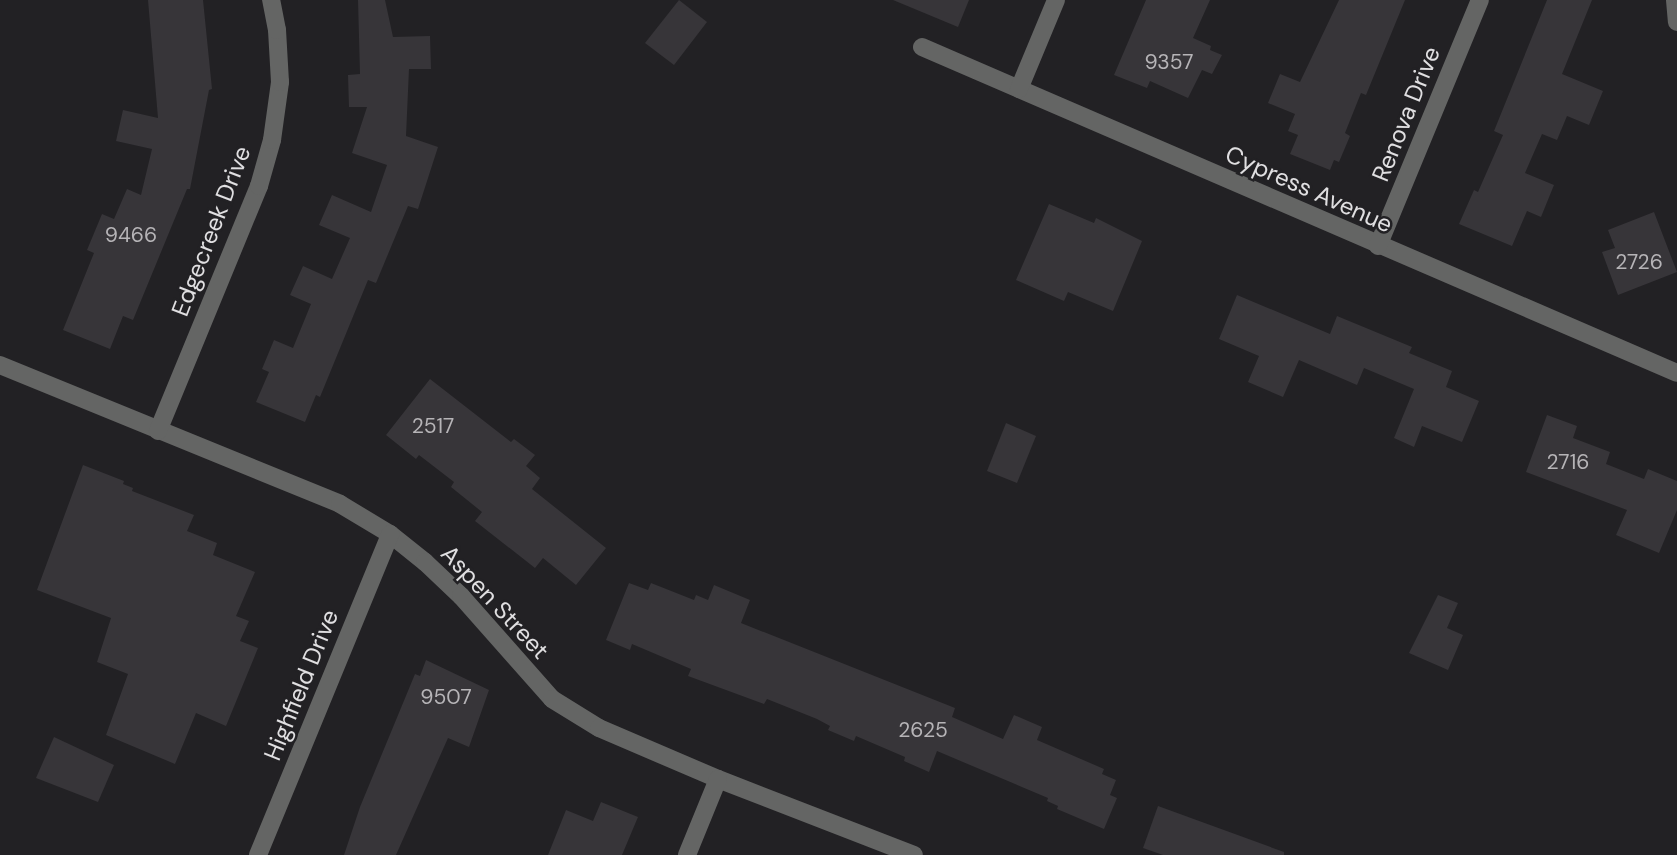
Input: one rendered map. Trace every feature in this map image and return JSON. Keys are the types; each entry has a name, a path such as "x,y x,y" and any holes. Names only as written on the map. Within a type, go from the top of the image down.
{"street":[{"name":"Edgecreek Drive","path":"158,431 259,186 272,139 280,82 277,30 271,0"},
{"path":"1019,89 1056,0"},
{"name":"Renova Drive","path":"1378,246 1480,0"},
{"path":"1675,0 1677,22"},
{"name":"Cypress Avenue","path":"922,47 1677,373"},
{"name":"Aspen Street","path":"0,365 340,504 390,534 461,596 552,699 599,728 718,779 914,855"},
{"name":"Highfield Drive","path":"258,855 390,534"},
{"path":"687,855 718,779"}],"building":[{"path":"148,0 203,0 212,89 209,90 190,189 187,189 133,320 123,316 110,349 63,330 94,253 87,250 102,214 114,219 127,189 141,195 152,149 116,141 123,110 158,118"},
{"path":"358,0 385,0 393,37 430,36 431,69 409,69 406,136 438,147 418,209 408,206 376,283 368,280 320,397 316,395 305,422 256,402 269,372 262,369 274,340 293,348 311,304 290,295 303,266 332,279 350,238 319,225 332,195 371,212 387,165 352,153 367,107 349,107 348,75 360,74"},
{"path":"679,0 707,22 674,65 645,43"},
{"path":"893,0 969,0 958,27"},
{"path":"1146,0 1210,0 1193,38 1211,46 1210,50 1222,55 1212,74 1202,70 1188,98 1150,81 1147,88 1114,75"},
{"path":"1339,0 1405,0 1366,95 1361,93 1345,133 1350,136 1339,162 1334,160 1330,170 1290,154 1298,135 1288,131 1295,114 1268,103 1280,74 1300,82"},
{"path":"1547,0 1592,0 1562,74 1603,91 1589,125 1567,116 1557,140 1542,134 1525,173 1554,185 1541,217 1527,211 1512,246 1459,224 1474,190 1478,192 1503,135 1494,131"},
{"path":"1049,204 1094,223 1096,218 1142,241 1113,311 1068,292 1064,301 1016,280"},
{"path":"1654,212 1677,272 1618,295 1602,252 1615,248 1608,230"},
{"path":"1237,295 1330,334 1337,316 1412,347 1409,353 1452,371 1446,387 1479,401 1462,442 1422,426 1414,447 1394,438 1414,389 1364,368 1357,385 1299,360 1283,397 1248,382 1259,356 1219,339"},
{"path":"430,379 511,442 514,439 535,455 526,466 540,478 532,489 606,548 576,585 543,558 535,568 475,521 482,512 451,487 454,482 419,455 416,459 386,435"},
{"path":"1547,415 1577,426 1573,438 1610,452 1606,464 1644,479 1648,469 1677,481 1677,510 1659,553 1616,535 1627,510 1526,472"},
{"path":"1006,423 1036,436 1017,483 987,471"},
{"path":"83,465 124,481 123,484 133,488 132,491 194,515 187,531 217,543 213,555 255,572 236,616 249,621 240,641 258,648 226,726 196,713 175,764 106,735 128,674 97,662 111,618 37,590"},
{"path":"629,583 648,590 651,583 694,600 696,595 708,600 714,585 750,600 741,623 955,708 952,717 1003,739 1014,715 1042,727 1037,740 1104,769 1102,774 1116,780 1110,795 1117,798 1104,829 1057,809 1058,806 1047,801 1048,798 937,751 929,772 904,761 905,757 856,736 854,741 828,730 830,726 817,719 767,699 764,704 688,676 691,669 632,644 630,650 606,640"},
{"path":"1438,595 1458,603 1447,628 1463,635 1448,670 1409,653"},
{"path":"426,660 489,690 469,747 448,738 396,855 344,855 360,807 415,674 420,676"},
{"path":"54,737 114,765 98,802 36,778"},
{"path":"601,802 638,817 622,855 548,855 566,810 593,821"},
{"path":"1158,806 1284,852 1284,855 1163,855 1143,848"}]}
